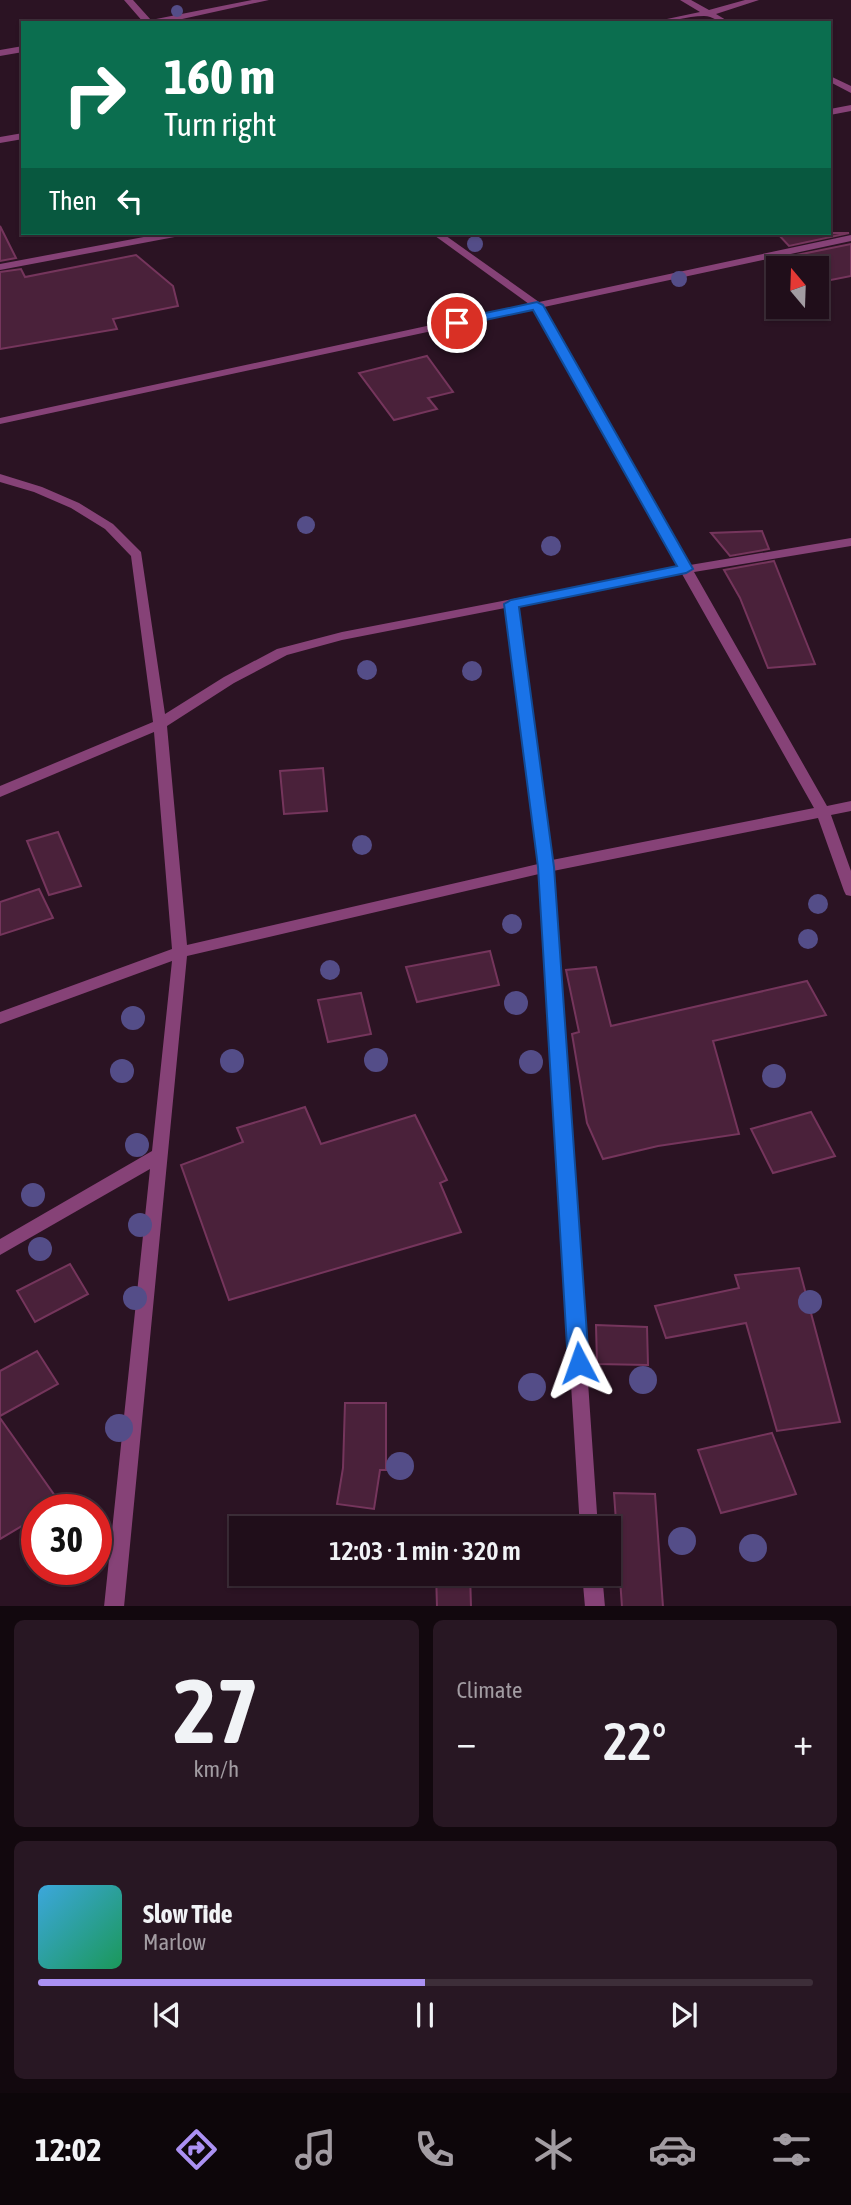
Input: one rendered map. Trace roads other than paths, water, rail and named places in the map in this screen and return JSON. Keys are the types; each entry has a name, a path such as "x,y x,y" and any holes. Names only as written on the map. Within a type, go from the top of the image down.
{"street":[{"path":"128,0 147,21"},
{"path":"159,21 265,0"},
{"path":"684,0 723,21"},
{"path":"663,21 708,13 755,0"},
{"path":"0,54 21,49"},
{"path":"831,80 851,90"},
{"path":"831,112 851,108"},
{"path":"0,140 21,136"},
{"path":"0,267 169,235"},
{"path":"439,235 537,305 823,812 851,891"},
{"path":"0,421 851,238"},
{"path":"0,478 67,502 106,522 123,537 137,555 160,723 180,952 114,1606"},
{"path":"0,792 160,723 229,680 282,652 342,636 686,569 851,542"},
{"path":"511,604 546,867 588,1516"},
{"path":"0,1018 180,952 546,867 851,806"},
{"path":"0,1248 161,1154"},
{"path":"593,1586 594,1606"}]}
